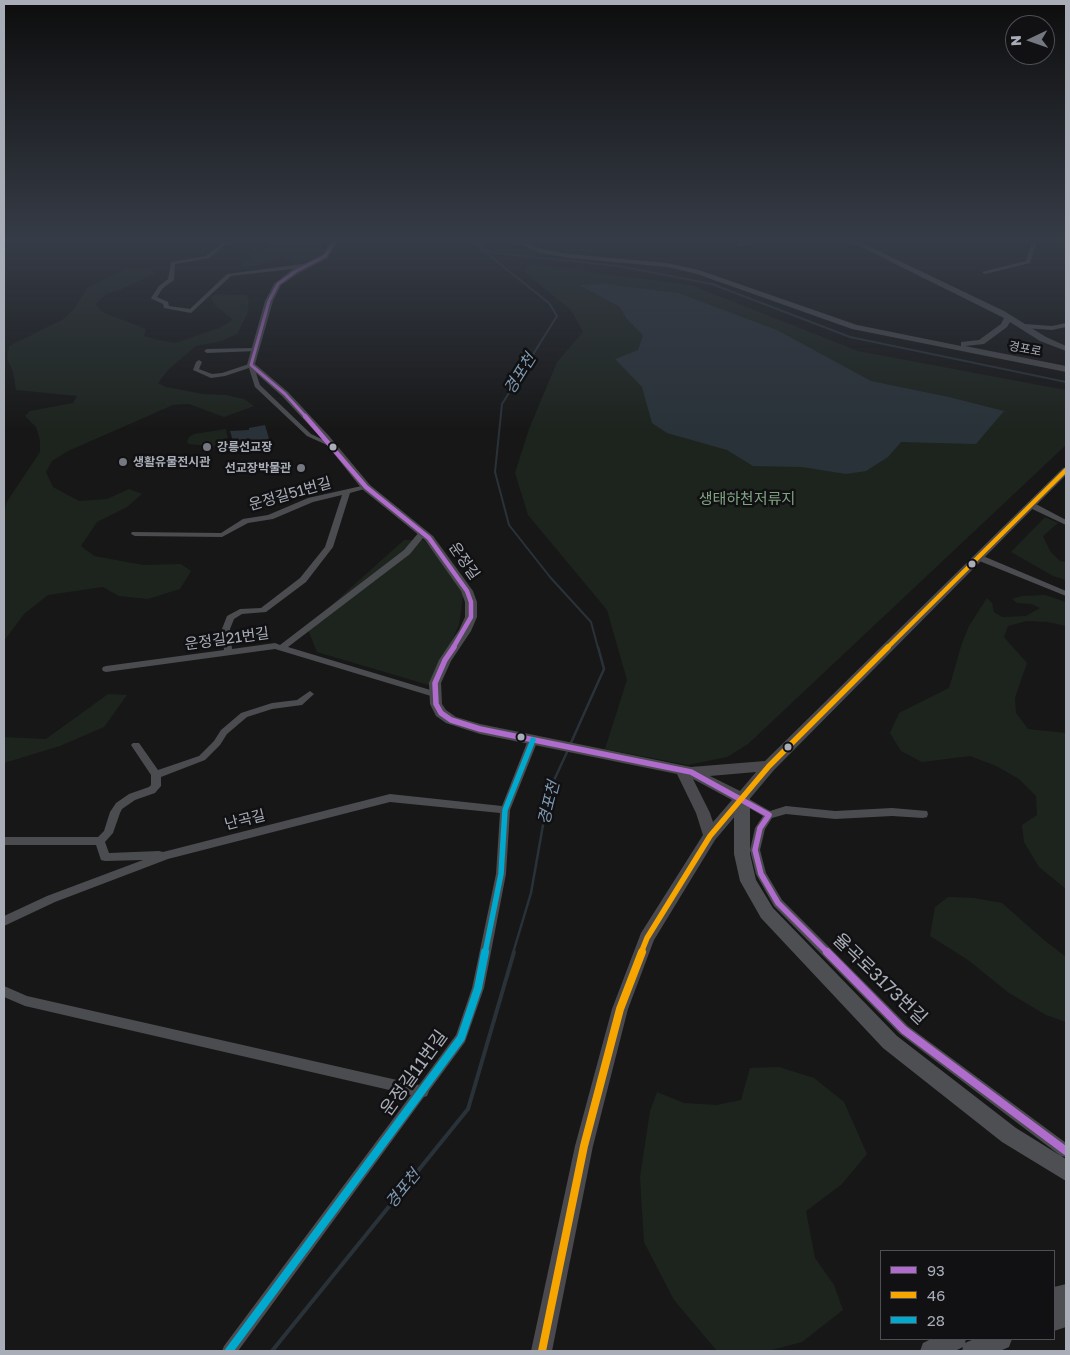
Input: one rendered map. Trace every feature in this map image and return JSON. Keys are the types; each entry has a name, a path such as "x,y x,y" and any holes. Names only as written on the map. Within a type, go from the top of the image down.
{"main road":[{"path":"742,799 742,854 748,881 767,912 890,1042 1009,1135 1066,1171"},
{"path":"931,1351 953,1340"},
{"path":"973,1351 1000,1340"}],"street":[{"path":"166,304 166,307 191,310 197,304"},
{"path":"199,362 196,370 211,376 223,375 251,364 268,304"},
{"name":"경포로","path":"792,304 840,323 874,332 937,342 1066,369"},
{"path":"982,304 1066,350"},
{"path":"937,342 966,344 981,342 1001,328 1008,317"},
{"path":"1001,328 1052,328 1066,325"},
{"path":"207,350 254,350"},
{"name":"운정길","path":"251,364 284,394 331,445 366,487 429,538 456,576 471,602 471,617 465,631 445,660 435,683 434,694"},
{"path":"542,1351 584,1146 620,1009 647,938 710,836 769,766 980,558 1066,470"},
{"name":"운정길51번길","path":"135,534 222,535 246,521 276,515 310,500 366,487"},
{"path":"228,654 226,628 230,618 240,612 263,610 303,580 329,547 346,493"},
{"path":"1031,505 1066,523"},
{"path":"283,646 407,552 423,533"},
{"path":"980,558 1066,594"},
{"name":"운정길21번길","path":"106,669 283,646 303,655 434,694"},
{"path":"156,775 202,758 217,743 224,732 244,715 272,706 299,703 310,694"},
{"path":"434,694 436,704 441,712 451,720 480,729 686,770 769,766"},
{"name":"운정길11번길","path":"229,1351 423,1092 461,1038 478,988 501,874 505,810 537,741"},
{"path":"4,841 100,842 108,833 119,806 132,796 152,790 156,786 156,775 136,745"},
{"path":"686,770 769,815 786,810 835,815 892,812 923,814"},
{"path":"686,770 710,836"},
{"name":"난곡길","path":"4,921 51,899 167,855 390,798 505,810"},
{"name":"율곡로3173번길","path":"769,815 760,828 755,850 761,874 778,903 904,1030 1066,1151"},
{"path":"100,842 105,857 167,855"},
{"path":"4,991 25,1001 423,1092"}],"green space":[{"path":"77,304 96,304 102,312 146,329 144,336 175,343 219,328 233,320 215,304 249,304 247,314 237,334 222,341 196,346 168,370 158,383 166,387 203,394 226,395 244,399 254,406 224,417 189,404 173,405 68,451 52,461 46,472 53,487 79,501 107,499 129,489 142,494 127,507 97,522 81,546 94,556 143,565 181,564 191,571 180,589 148,599 119,596 103,587 48,595 24,614 4,641 4,518 6,503 40,452 40,440 36,427 25,416 30,411 73,403 77,396 16,390 13,372 7,358 9,346 62,320"},
{"name":"생태하천저류지","path":"564,304 740,304 858,351 1066,390 1066,445 748,744 727,757 688,765 605,749 627,680 607,610 528,515 515,473 529,429 557,362 583,332 571,310"},
{"path":"226,429 229,448 189,444 187,442 189,437 194,434"},
{"path":"1045,517 1058,523 1043,536 1050,551 1060,561 1066,562 1066,580 1053,576 1011,552"},
{"path":"404,540 424,540 464,589 459,625 432,686 317,652 307,627"},
{"path":"1045,595 1066,602 1066,626 1048,622 1027,621 1008,626 1004,637 1027,663 1015,698 1016,713 1028,729 1066,733 1066,889 1039,867 1024,842 1022,825 1037,815 1036,796 1019,779 996,766 970,756 922,762 901,751 890,733 899,713 949,688 969,626 987,598 992,603 994,612 1002,617 1026,616 1040,608 1031,604 1017,603 1012,599 1022,596"},
{"path":"108,694 127,695 104,727 60,746 4,763 4,737 46,739"},
{"path":"948,897 974,898 1002,903 1066,957 1066,1022 1046,1015 1009,993 968,960 930,936 935,907"},
{"path":"779,1067 814,1078 844,1102 867,1154 841,1185 806,1211 815,1258 834,1285 843,1310 802,1342 768,1351 717,1351 674,1300 644,1242 640,1177 650,1111 657,1092 684,1103 717,1105 741,1100 750,1068"}],"shaded area":[{"name":"생태하천저류지","path":"615,304 708,304 777,330 871,381 949,397 1004,411 976,444 901,442 888,457 866,471 846,474 802,467 753,466 727,450 667,433 652,423 642,387 615,359 638,350 643,335 626,318 620,307"},
{"path":"265,425 270,442 235,448 230,431 249,430 249,428"}],"waterway":[{"name":"경포천","path":"550,304 557,316 502,404 495,472 509,525 550,577 591,622 598,648"},
{"path":"765,304 850,337 1066,382"},
{"name":"경포천","path":"570,745 604,669 598,647"},
{"name":"경포천","path":"513,953 531,893 549,791 568,750"},
{"name":"경포천","path":"272,1351 468,1109 514,952"}],"transit line":[{"name":"93","path":"268,304 251,365 285,394 326,438 366,487 429,538 467,591 471,602 471,617 465,631 445,660 435,683 436,704 441,713 451,720 480,729 691,772 769,815 760,828 755,850 761,874 778,903 904,1030 1066,1151"},
{"name":"46","path":"542,1351 584,1146 620,1009 647,938 710,836 769,766 1066,470"},
{"name":"28","path":"229,1351 461,1038 478,988 501,874 505,810 533,740"}],"place":[{"name":"강릉선교장","path":"207,447"},
{"name":"생활유물전시관","path":"123,462"},
{"name":"선교장박물관","path":"301,468"}]}
